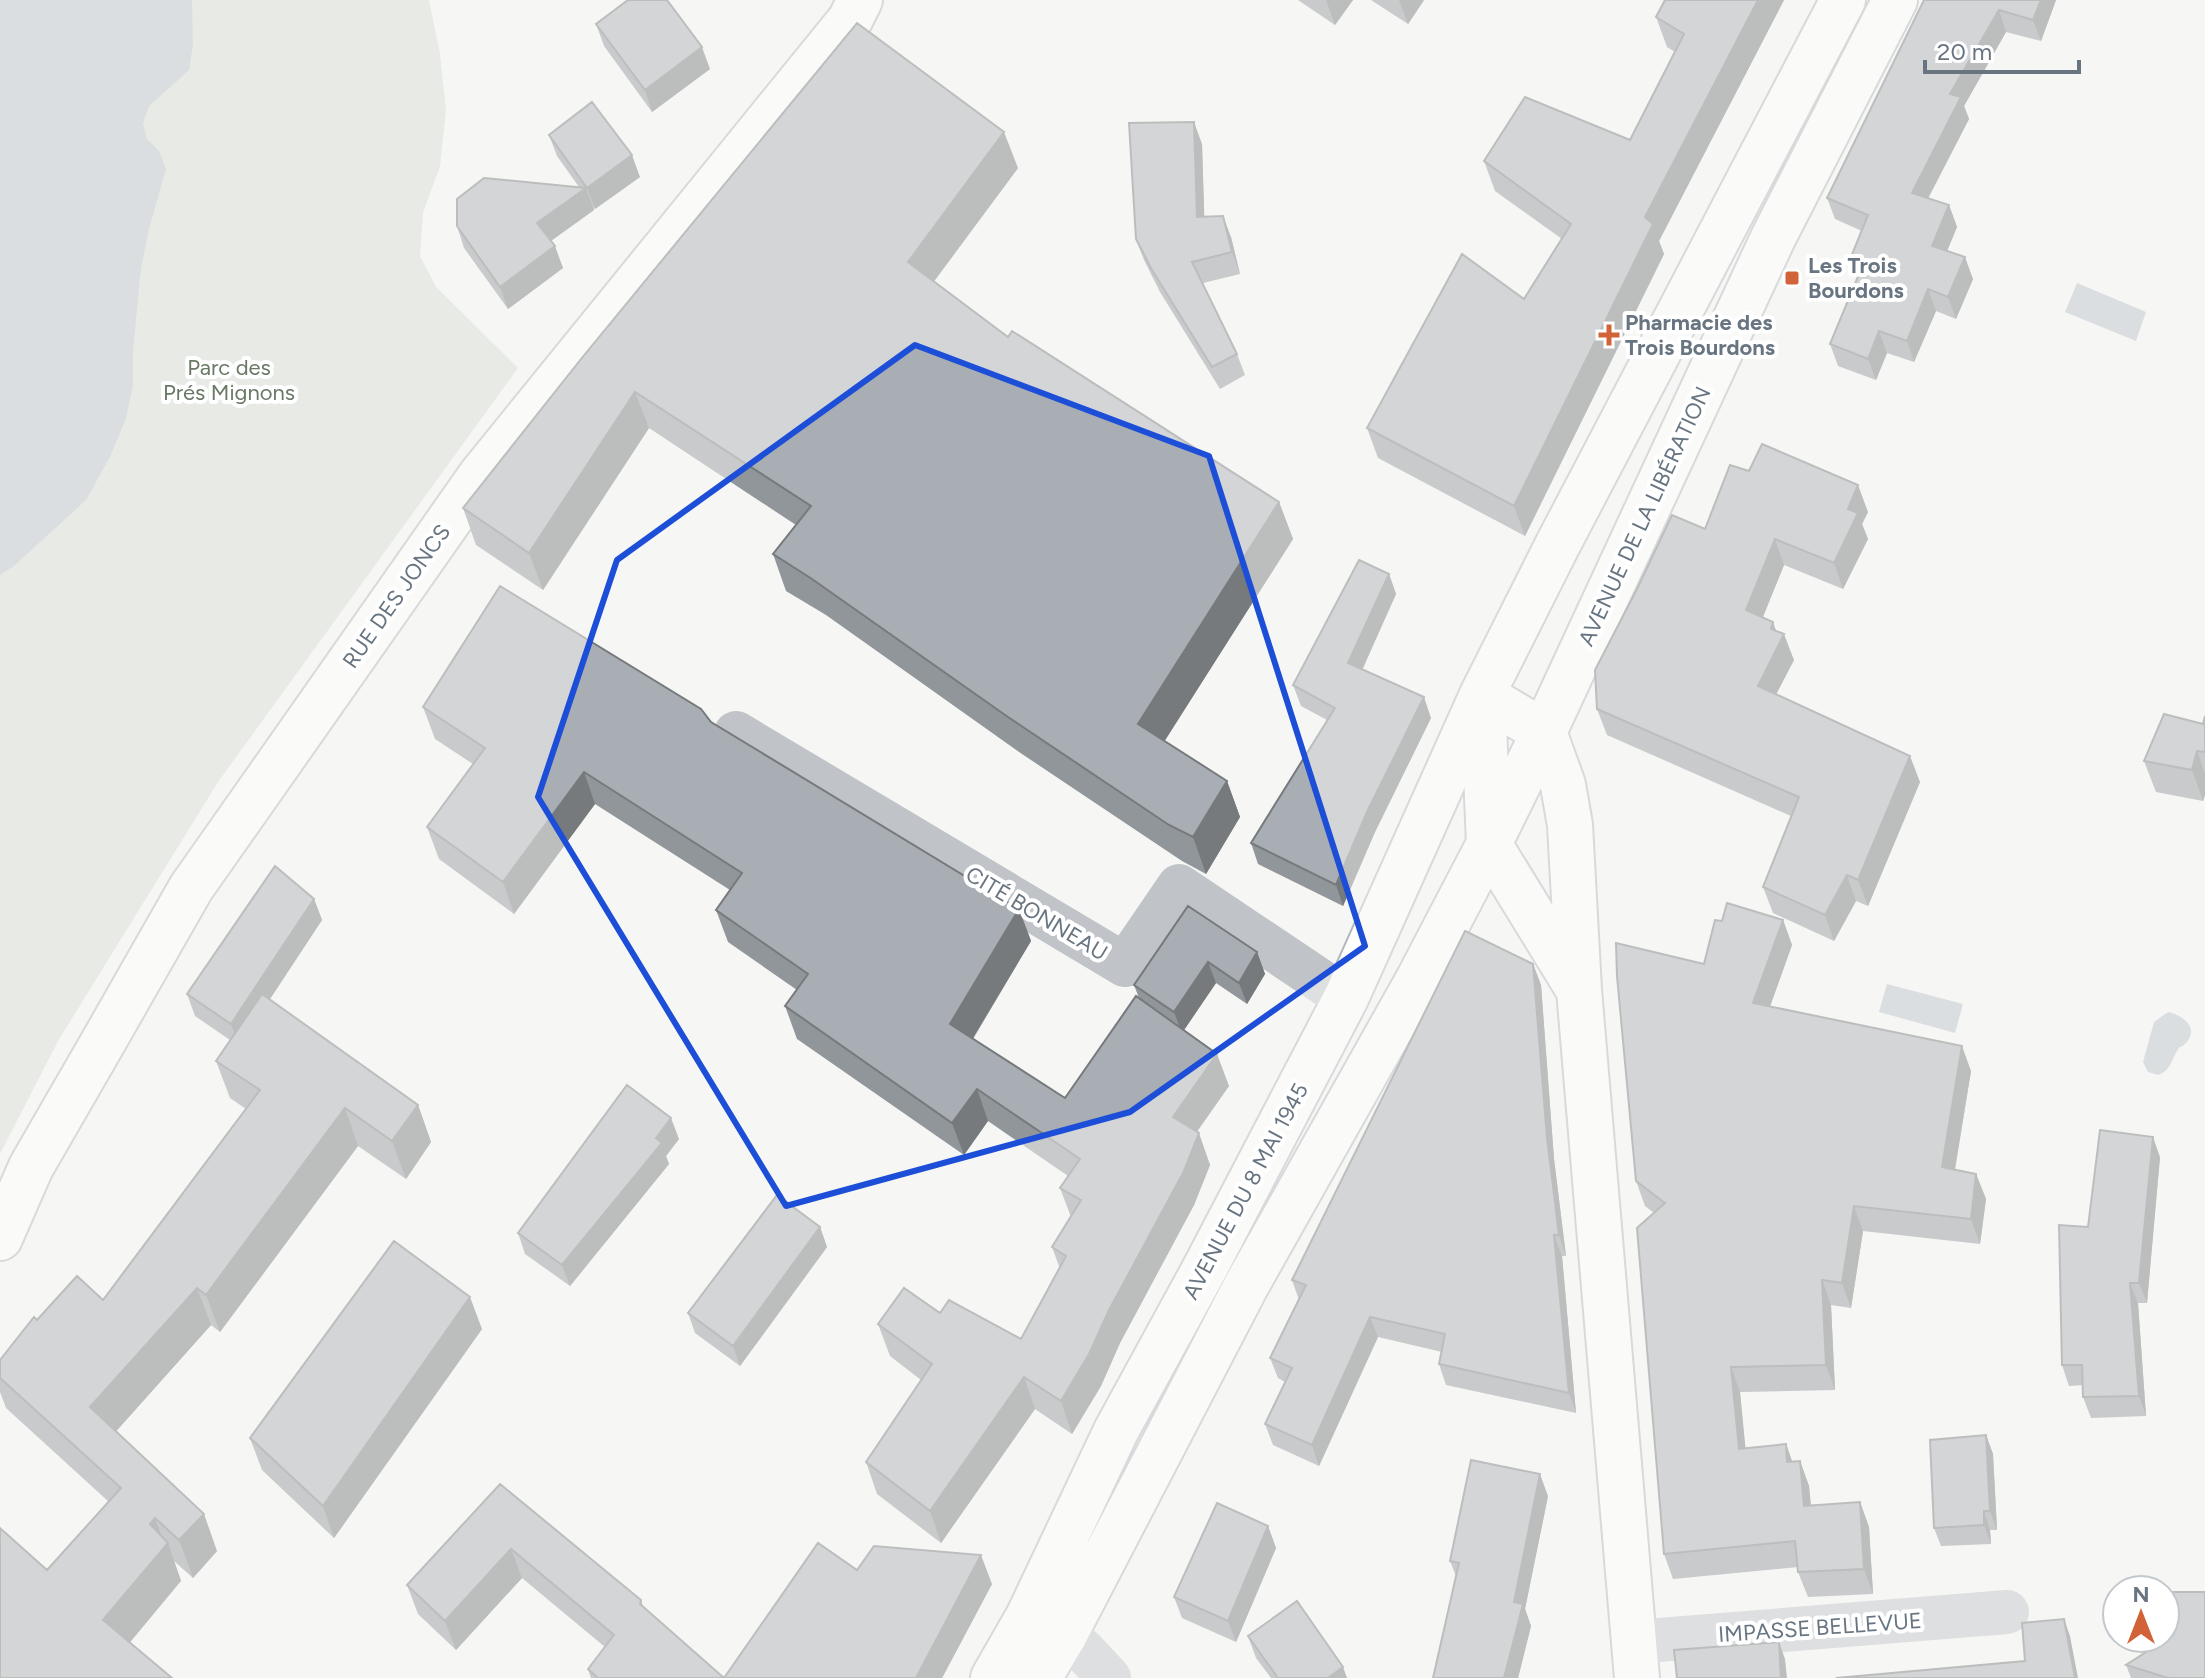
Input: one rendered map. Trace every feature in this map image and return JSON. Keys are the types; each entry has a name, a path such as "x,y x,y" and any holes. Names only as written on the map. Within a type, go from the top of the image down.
{"main road":[{"name":"RUE DES JONCS","path":"0,1238 31,1167 191,888 481,475 763,130 850,20 860,0"},
{"path":"1579,990 1489,844 1482,695 1843,0"},
{"name":"AVENUE DE LA LIBÉRATION","path":"1544,732 1773,238 1895,0"},
{"path":"1482,695 1544,732 1563,785 1570,825 1579,990 1636,1660"},
{"name":"AVENUE DU 8 MAI 1945","path":"1039,1678 1046,1626 1116,1431 1346,998 1482,695"},
{"name":"AVENUE DU 8 MAI 1945","path":"993,1678 1046,1626 1246,1286 1418,980 1544,732"}],"street":[{"name":"CITÉ BONNEAU","path":"736,733 1125,965 1179,886 1346,998"},
{"name":"IMPASSE BELLEVUE","path":"1636,1660 2007,1612"},
{"path":"1046,1626 1083,1650 1109,1678"}],"highlighted area":[{"path":"915,345 1209,456 1365,946 1130,1112 786,1206 538,797 617,560"}],"green space":[{"name":"Parc des Prés Mignons","path":"0,0 429,0 440,54 446,110 440,166 423,213 420,256 436,287 518,368 218,782 58,1041 0,1154"}],"shaded area":[{"path":"0,0 192,0 193,45 189,70 149,106 143,123 147,139 159,151 166,169 141,268 133,385 126,418 110,457 86,500 14,566 0,575"},
{"path":"2077,283 2146,312 2136,341 2065,312"},
{"path":"1887,984 1963,1004 1955,1033 1879,1012"},
{"path":"2168,1012 2184,1019 2191,1032 2168,1068 2158,1075 2148,1072 2143,1062 2154,1022"}],"building":[{"path":"628,0 667,0 702,47 645,90 596,24"},
{"path":"1665,0 1758,0 1645,217 1653,224 1514,506 1367,428 1462,254 1524,299 1571,224 1484,161 1525,97 1630,140 1684,34 1656,17"},
{"path":"1924,0 2041,0 2033,20 1999,10 1950,94 1961,97 1912,193 1949,205 1932,246 1965,257 1948,297 1928,289 1907,341 1879,331 1868,359 1830,344 1864,262 1851,257 1868,215 1827,198"},
{"path":"857,23 1004,132 908,262 1008,337 1012,331 1279,502 1138,724 1227,781 1193,837 1169,825 1008,717 773,554 811,506 635,392 529,553 463,508"},
{"path":"592,102 632,155 587,188 549,135"},
{"path":"1194,122 1197,217 1223,216 1232,252 1192,262 1237,354 1212,367 1136,239 1129,123"},
{"path":"484,178 586,188 537,223 555,246 500,287 457,226 457,199"},
{"path":"1762,444 1858,485 1848,509 1858,513 1834,563 1775,539 1746,610 1773,622 1771,629 1784,634 1758,686 1910,756 1858,880 1847,875 1825,915 1763,887 1799,797 1597,709 1595,670 1672,515 1705,529 1730,465 1749,471"},
{"path":"1359,560 1389,574 1348,663 1424,697 1367,812 1336,885 1251,843 1335,708 1293,685"},
{"path":"500,586 701,709 711,722 1019,909 950,1024 1065,1098 1136,996 1217,1054 1173,1117 1199,1133 1183,1173 1109,1310 1089,1354 1061,1401 1024,1377 930,1511 866,1462 932,1364 878,1324 904,1288 940,1313 949,1300 1021,1339 1066,1256 1052,1247 1081,1200 1060,1188 1080,1159 977,1089 952,1123 785,1006 808,974 716,910 742,873 584,772 503,882 427,827 485,748 423,707"},
{"path":"2164,714 2203,724 2205,716 2205,752 2197,751 2192,770 2144,761"},
{"path":"275,866 314,899 231,1024 187,994"},
{"path":"1727,903 1783,920 1753,1003 1962,1046 1942,1167 1976,1174 1971,1219 1854,1206 1842,1283 1822,1280 1826,1365 1731,1367 1739,1449 1786,1444 1787,1462 1800,1461 1804,1506 1860,1502 1864,1569 1798,1572 1795,1541 1664,1554 1637,1228 1665,1203 1636,1181 1616,943 1704,964 1715,920 1722,921"},
{"path":"1188,906 1257,952 1239,983 1208,962 1174,1012 1134,985"},
{"path":"1465,931 1533,964 1547,1138 1559,1235 1554,1235 1569,1393 1439,1364 1445,1334 1370,1317 1312,1445 1265,1424 1292,1368 1270,1358 1306,1285 1292,1280"},
{"path":"262,994 418,1105 392,1141 345,1108 206,1295 197,1288 90,1407 204,1514 179,1540 155,1518 150,1524 168,1543 103,1620 172,1678 0,1678 0,1528 47,1570 121,1488 0,1378 0,1360 34,1317 37,1320 77,1276 103,1300 260,1090 216,1061"},
{"path":"627,1085 671,1118 656,1138 662,1143 562,1265 518,1233"},
{"path":"2100,1130 2153,1137 2139,1283 2130,1283 2139,1396 2083,1397 2082,1365 2062,1365 2059,1225 2088,1227"},
{"path":"777,1195 820,1227 733,1346 688,1313"},
{"path":"394,1241 470,1297 323,1506 250,1438"},
{"path":"1986,1435 1990,1511 1984,1511 1984,1525 1934,1528 1930,1440"},
{"path":"1471,1460 1540,1474 1514,1602 1523,1604 1504,1678 1433,1678 1459,1563 1450,1561"},
{"path":"500,1484 641,1600 640,1604 724,1678 598,1678 588,1669 614,1635 511,1549 445,1621 407,1585"},
{"path":"1217,1503 1268,1526 1228,1621 1174,1597"},
{"path":"818,1543 857,1570 874,1546 981,1555 916,1678 724,1678"},
{"path":"2181,1592 2205,1592 2205,1678 2168,1678 2126,1665 2143,1654 2181,1654"},
{"path":"1297,1601 1343,1667 1328,1678 1278,1678 1248,1636"},
{"path":"2064,1619 2075,1678 1836,1678 2025,1661 2022,1623"},
{"path":"1779,1642 1781,1678 1677,1678 1674,1650"}],"place":[{"name":"Les Trois Bourdons","path":"1792,278"},
{"name":"Pharmacie des Trois Bourdons","path":"1609,335"}]}
